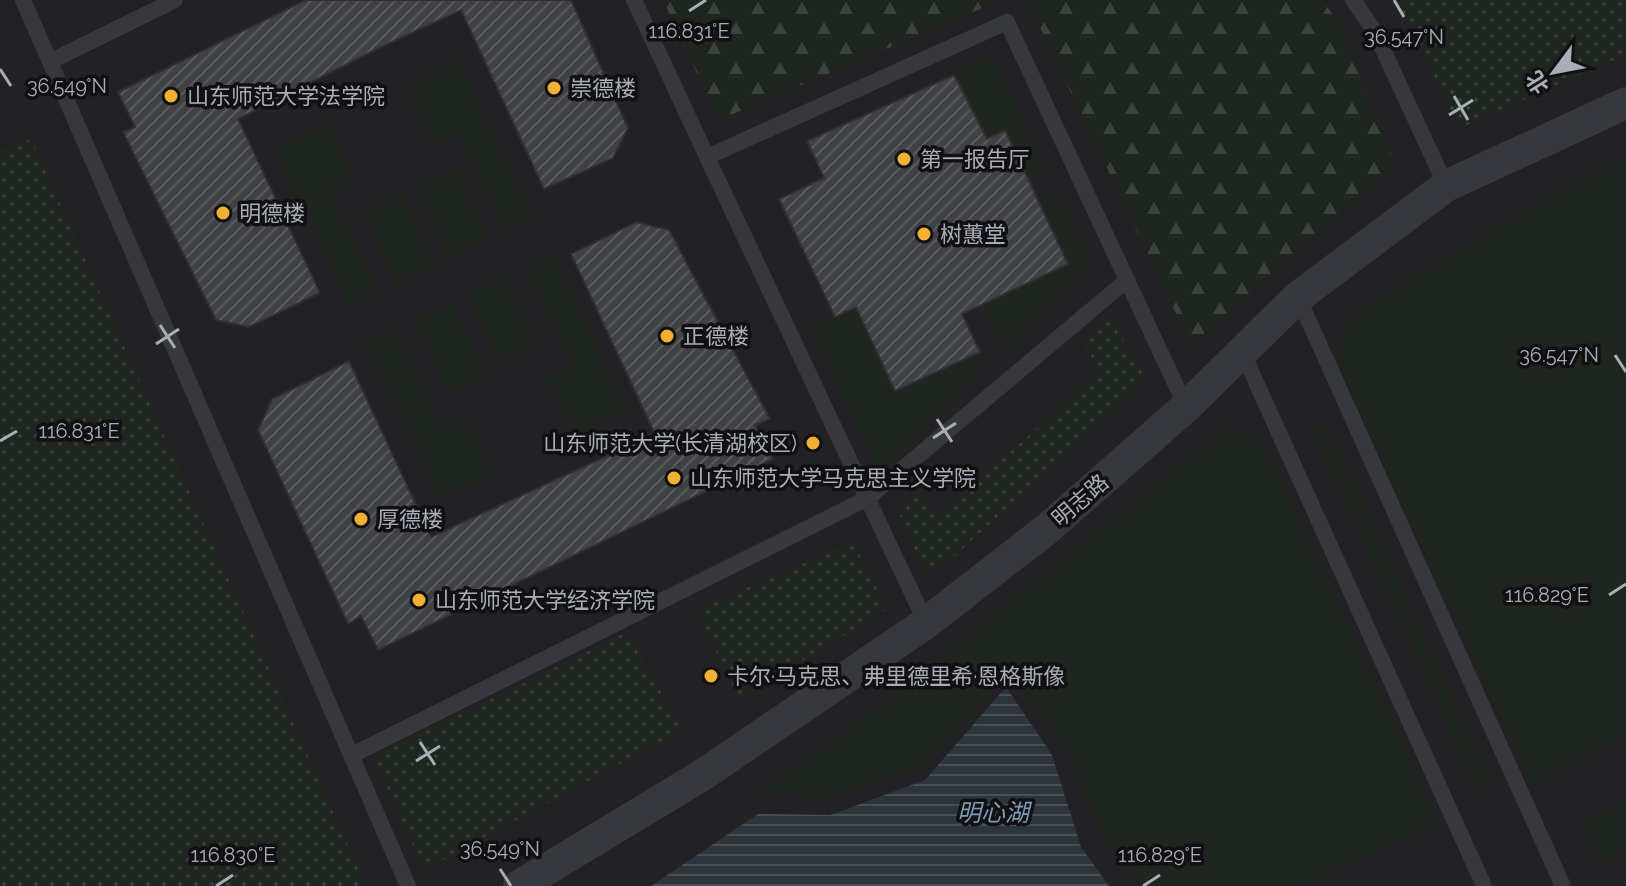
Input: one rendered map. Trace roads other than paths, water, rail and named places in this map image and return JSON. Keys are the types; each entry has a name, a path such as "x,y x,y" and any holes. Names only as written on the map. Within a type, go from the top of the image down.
{"street":[{"name":"明志路","path":"519,886 704,774 926,623 1047,529 1186,407 1241,349 1298,297 1446,186 1626,103"}],"lane":[{"path":"23,0 408,886"},
{"path":"51,61 175,0"},
{"path":"634,0 926,623"},
{"path":"1353,0 1375,32 1446,186"},
{"path":"707,157 1007,22 1186,407"},
{"path":"352,755 868,498 1127,280"},
{"path":"1298,297 1563,886"},
{"path":"1241,349 1484,886"}],"water":[{"name":"明心湖","path":"1006,687 1052,755 1081,847 1109,886 651,886 758,814 830,815 925,780"}],"place":[{"name":"崇德楼","path":"554,88"},
{"name":"山东师范大学法学院","path":"171,96"},
{"name":"第一报告厅","path":"904,159"},
{"name":"明德楼","path":"223,213"},
{"name":"树蕙堂","path":"924,234"},
{"name":"正德楼","path":"667,336"},
{"name":"山东师范大学(长清湖校区)","path":"813,443"},
{"name":"山东师范大学马克思主义学院","path":"674,478"},
{"name":"厚德楼","path":"361,519"},
{"name":"山东师范大学经济学院","path":"419,600"},
{"name":"卡尔·马克思、弗里德里希·恩格斯像","path":"711,676"}]}
